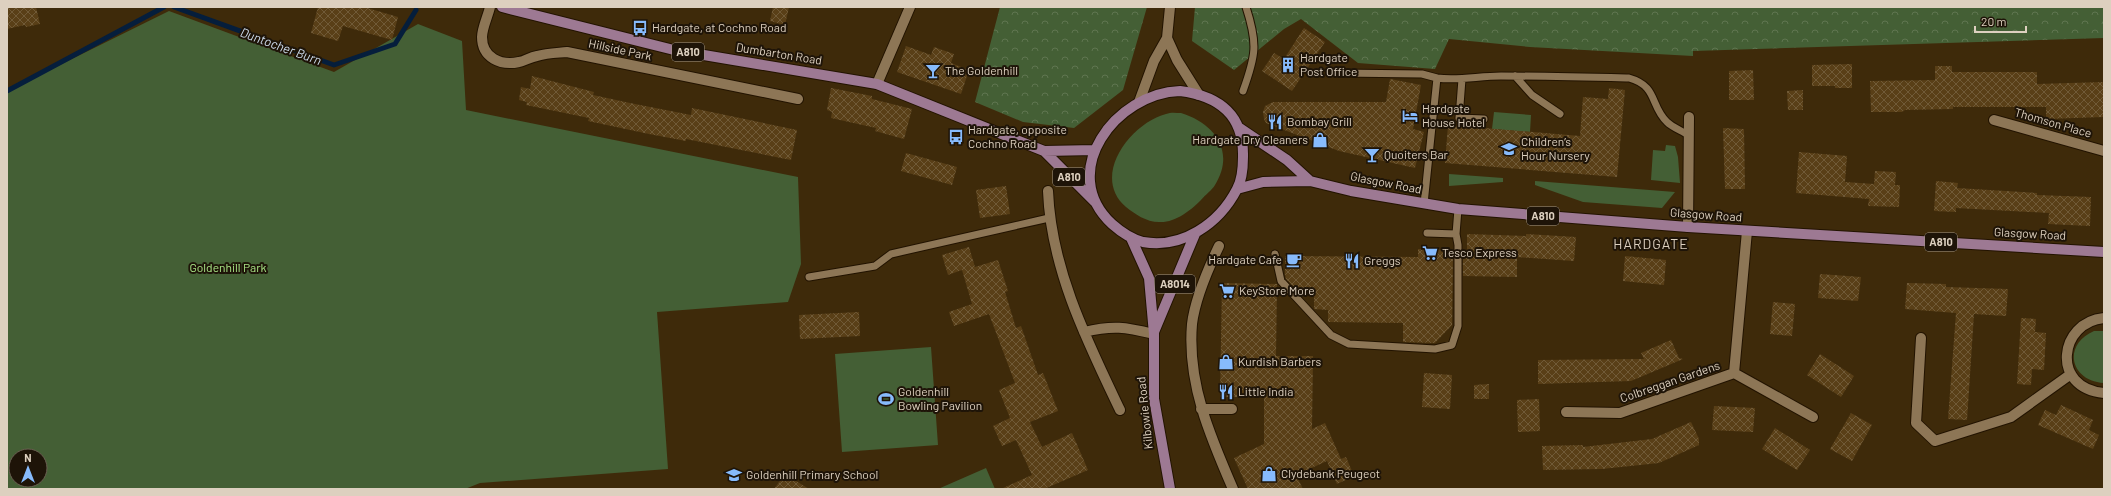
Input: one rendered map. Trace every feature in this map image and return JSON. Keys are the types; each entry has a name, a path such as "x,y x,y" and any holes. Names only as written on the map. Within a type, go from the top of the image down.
{"main road":[{"name":"Dumbarton Road","path":"502,7 674,50 878,84 1044,151"},
{"name":"A810","path":"1044,151 1095,202 1108,220 1131,238 1162,243 1185,238 1195,234 1213,219 1237,189 1243,165 1242,139 1238,127 1229,112 1220,104 1199,95 1170,92 1159,93 1139,102 1116,120 1096,150 1090,173 1091,188 1095,202"},
{"name":"A810","path":"1238,127 1287,160 1310,181"},
{"name":"A810","path":"1044,151 1096,150"},
{"name":"Glasgow Road","path":"1237,189 1263,182 1310,181 1424,204 1458,209 1747,231 2104,252"},
{"name":"Kilbowie Road","path":"1154,334 1195,234"},
{"name":"Kilbowie Road","path":"1131,238 1149,278 1154,334 1154,399 1170,489"}],"street":[{"name":"Hillside Park","path":"490,7 482,36 484,49 491,59 505,63 520,62 544,54 567,52 798,99"},
{"path":"878,84 910,7"},
{"path":"1139,102 1154,61 1167,38 1170,7"},
{"path":"1167,38 1199,95"},
{"path":"1688,227 1689,117"},
{"name":"Thomson Place","path":"1994,120 2104,151"},
{"path":"1048,191 1049,218 1064,278 1084,332 1120,410"},
{"name":"Colbreggan Gardens","path":"1734,373 1747,231"},
{"path":"1219,246 1205,276 1192,323 1192,353 1197,396 1212,441 1233,489"},
{"path":"2104,318 2080,328 2074,335 2068,347 2066,362 2070,374 2079,384 2090,392 2104,393"},
{"path":"1084,332 1107,327 1125,327 1154,334"},
{"path":"1921,338 1916,423 1935,441 2011,417 2070,374"},
{"name":"Colbreggan Gardens","path":"1566,412 1620,413 1734,373 1813,416"},
{"path":"1201,409 1232,409"}],"lane":[{"path":"1243,91 1254,62 1254,32 1246,7"},
{"path":"1339,73 1422,74 1437,78 1462,79 1477,76 1629,78 1641,81 1650,92 1666,122 1688,135"},
{"path":"1515,76 1532,95 1560,114"},
{"path":"1424,204 1437,78"},
{"path":"1462,79 1459,118 1484,119"},
{"path":"1275,254 1281,281 1331,335 1349,344 1435,349 1452,345 1458,326 1459,282 1456,234 1458,209"},
{"path":"809,277 875,266 891,254 1049,218"},
{"path":"1428,233 1456,234"}],"green space":[{"path":"1000,7 1147,7 1123,90 1074,128 1023,122 975,102"},
{"path":"1195,7 2104,7 2104,38 1693,51 1693,56 1530,47 1449,39 1435,69 1358,63 1301,19 1284,29 1234,70 1192,41"},
{"name":"Goldenhill Park","path":"169,11 334,72 418,24 462,41 466,110 798,177 801,264 788,302 657,312 668,469 480,483 465,489 7,489 7,91"},
{"path":"1494,112 1531,115 1530,132 1492,129"},
{"path":"1181,113 1203,124 1212,131 1218,140 1222,150 1223,161 1221,173 1212,189 1182,216 1165,222 1150,221 1137,215 1126,207 1116,194 1112,181 1114,166 1119,152 1128,139 1140,128 1153,119 1166,114"},
{"path":"1666,145 1675,146 1678,157 1680,183 1651,180 1653,150 1665,151"},
{"path":"1449,174 1503,178 1503,182 1449,186"},
{"path":"1535,181 1675,192 1662,208 1583,202 1535,185"},
{"path":"2094,331 2104,331 2104,383 2092,381 2084,376 2077,369 2074,362 2074,353 2077,345 2084,337"},
{"name":"Goldenhill Bowling Pavilion","path":"931,347 938,445 842,452 835,354"},
{"path":"986,468 995,489 938,489"}],"building":[{"path":"7,7 36,7 40,24 26,27 25,25 7,29"},
{"path":"318,7 364,7 398,17 392,40 343,26 338,41 311,33"},
{"path":"773,7 789,7 785,25 770,21"},
{"name":"Hardgate Post Office","path":"1304,28 1325,42 1292,91 1262,71 1274,53 1284,59"},
{"name":"The Goldenhill","path":"906,46 931,55 934,47 954,54 951,63 969,70 961,94 897,72"},
{"path":"1852,64 1852,88 1812,86 1812,65"},
{"path":"1935,66 1952,66 1952,72 2037,72 2037,84 2104,82 2104,117 2046,119 2046,107 1953,107 1953,109 1871,112 1870,81 1935,80"},
{"path":"1753,70 1754,100 1729,100 1729,71"},
{"path":"532,76 594,92 593,95 630,103 691,115 692,108 797,130 791,160 686,139 686,141 649,134 588,121 589,118 526,105 527,102 519,100 521,87 530,89"},
{"path":"1390,79 1421,85 1413,129 1424,132 1415,168 1339,151 1266,123 1264,119 1263,112 1265,106 1273,102 1386,102"},
{"path":"831,88 872,96 872,99 912,109 904,139 875,131 876,128 831,118 832,112 827,110"},
{"path":"1609,88 1625,90 1617,177 1445,163 1448,125 1580,136 1583,97 1608,99"},
{"path":"1803,90 1803,110 1788,110 1787,91"},
{"path":"1723,128 1744,129 1745,189 1725,189"},
{"path":"1799,152 1847,156 1845,182 1874,184 1875,171 1896,172 1895,185 1900,185 1899,207 1868,206 1869,199 1796,193"},
{"path":"906,153 957,167 952,185 901,171"},
{"path":"1936,181 1958,183 1957,188 2037,193 2037,195 2091,197 2090,226 2048,224 2049,213 1956,208 1956,212 1934,211"},
{"path":"1006,186 1010,214 980,218 976,190"},
{"path":"1467,234 1526,236 1526,234 1576,237 1574,261 1517,257 1517,277 1463,276 1463,250 1467,250"},
{"path":"969,247 975,267 998,260 1008,291 1005,292 1016,328 1021,326 1038,375 1043,373 1058,411 1030,422 1042,447 1072,433 1088,470 1044,489 1001,489 1032,475 1016,440 1002,446 993,426 1010,418 999,390 1015,383 989,314 954,326 949,312 972,304 962,270 948,275 942,255"},
{"path":"1418,249 1453,250 1452,325 1435,343 1403,342 1403,323 1328,322 1328,310 1314,309 1314,290 1296,289 1286,279 1285,256 1418,257"},
{"path":"1625,256 1666,260 1664,285 1623,281"},
{"path":"1820,274 1861,277 1858,301 1818,298"},
{"path":"1222,283 1277,284 1276,356 1313,356 1312,429 1325,423 1341,459 1346,457 1354,476 1337,484 1327,461 1296,475 1303,489 1248,489 1234,458 1264,444 1264,397 1220,397"},
{"path":"1907,283 1946,284 1946,287 2008,289 2006,316 1974,314 1967,420 1948,419 1956,313 1905,309"},
{"path":"1773,302 1795,304 1792,336 1770,334"},
{"path":"859,312 860,336 800,339 799,315"},
{"path":"2021,318 2036,319 2035,332 2046,333 2044,370 2032,369 2031,385 2017,384"},
{"path":"1671,340 1679,358 1683,359 1631,381 1538,384 1538,360 1644,359 1641,353"},
{"path":"1820,354 1854,376 1841,397 1807,375"},
{"path":"1424,373 1452,375 1450,409 1422,407"},
{"path":"1489,384 1489,399 1474,399 1474,385"},
{"path":"1539,399 1540,431 1518,432 1517,400"},
{"path":"2061,405 2093,420 2089,430 2099,435 2093,449 2038,425 2045,410 2056,415"},
{"path":"1714,406 1755,408 1753,432 1712,430"},
{"path":"1851,413 1872,425 1852,461 1830,449"},
{"path":"1691,422 1699,439 1699,445 1659,463 1602,469 1543,470 1542,446 1583,445 1583,447 1652,439"},
{"path":"1775,428 1810,450 1797,470 1762,449"},
{"path":"785,474 809,489 774,489"}],"waterway":[{"name":"Duntocher Burn","path":"7,91 164,7"},
{"name":"Duntocher Burn","path":"174,7 334,65 395,44 416,10"}],"place":[{"name":"Hardgate, at Cochno Road","path":"640,28"},
{"name":"Hardgate Post Office","path":"1288,65"},
{"name":"The Goldenhill","path":"933,71"},
{"name":"Hardgate House Hotel","path":"1410,116"},
{"name":"Bombay Grill","path":"1275,122"},
{"name":"Hardgate, opposite Cochno Road","path":"956,137"},
{"name":"Hardgate Dry Cleaners","path":"1320,140"},
{"name":"Children’s Hour Nursery","path":"1509,149"},
{"name":"Quoiters Bar","path":"1372,155"},
{"name":"Tesco Express","path":"1430,253"},
{"name":"Hardgate Cafe","path":"1294,260"},
{"name":"Greggs","path":"1352,261"},
{"name":"KeyStore More","path":"1227,291"},
{"name":"Kurdish Barbers","path":"1226,362"},
{"name":"Little India","path":"1226,392"},
{"name":"Goldenhill Bowling Pavilion","path":"886,399"},
{"name":"Clydebank Peugeot","path":"1269,474"},
{"name":"Goldenhill Primary School","path":"734,475"}],"district":[{"name":"HARDGATE","path":"1651,244"}]}
